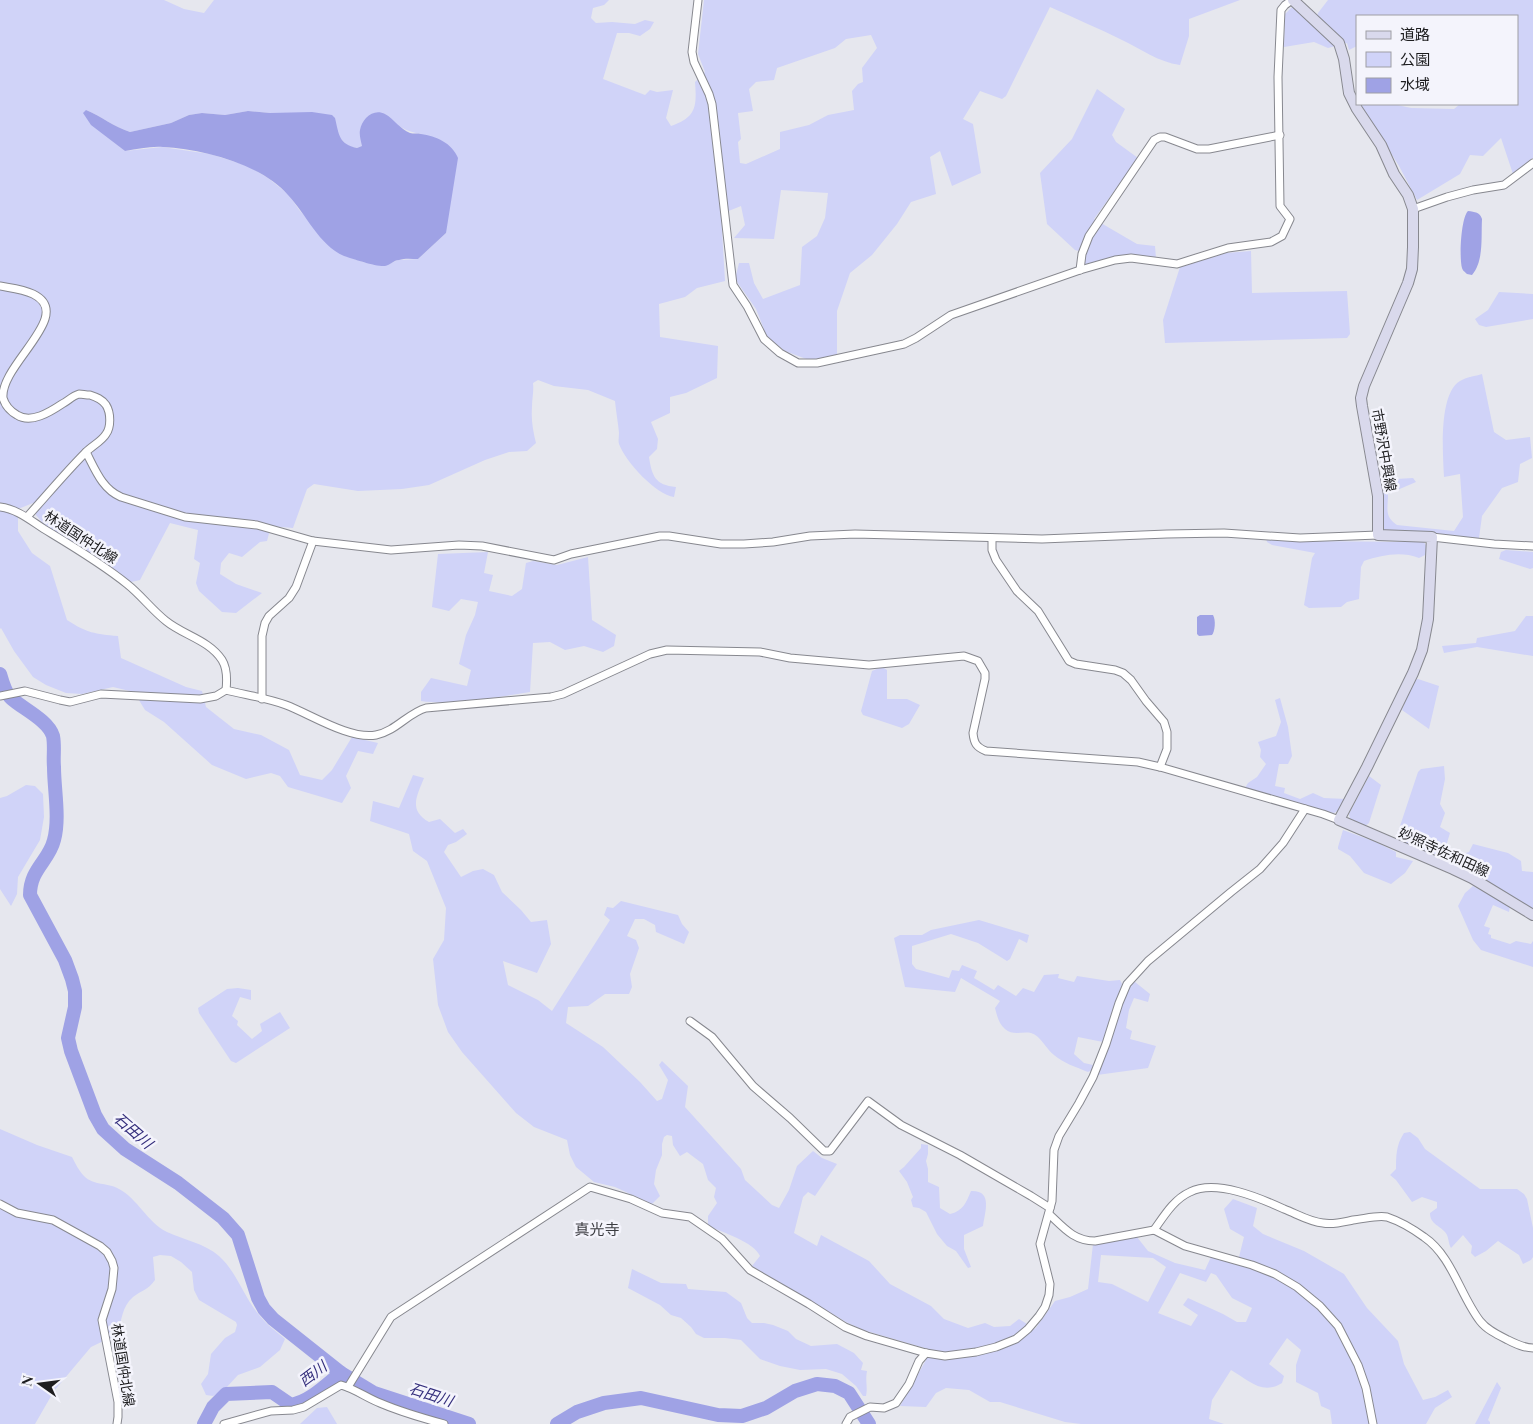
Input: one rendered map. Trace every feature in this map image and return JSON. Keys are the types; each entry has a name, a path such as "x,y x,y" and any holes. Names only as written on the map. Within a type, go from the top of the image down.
{"main road":[{"name":"市野沢中興線","path":"1293,0 1339,43 1344,59 1349,93 1381,145 1394,174 1408,194 1413,209 1414,248 1412,269 1408,283 1364,386 1361,398 1378,496 1378,535"},
{"path":"1339,820 1380,742 1413,673 1422,650 1428,619 1432,538 1378,535"},
{"name":"妙照寺佐和田線","path":"1339,820 1472,878 1533,915"}],"street":[{"path":"698,0 692,52 694,62 707,87 712,104 733,285 764,338 793,362 807,364 904,344 951,314 1115,260 1131,258 1177,264 1228,248 1272,242 1282,236 1290,219 1280,206 1278,77 1281,10 1293,0"},
{"path":"1080,270 1082,254 1089,236 1154,140 1165,137 1197,149 1209,149 1280,135"},
{"path":"1413,209 1473,190 1504,185 1533,163"},
{"name":"林道国仲北線","path":"0,286 35,295 44,303 46,311 44,320 30,343 7,373 2,393 5,403 14,413 27,419 45,414 79,394 84,394 99,398 109,413 109,428 106,435 86,452 27,517 106,568 138,594 166,622 213,650 223,661 227,678 226,690"},
{"path":"86,452 102,482 111,493 121,497 185,516 257,525 313,541 391,550 460,545 482,546 554,560 580,552 660,536 721,544 744,544 774,542 810,536 856,534 1042,539 1224,533 1300,538 1378,535"},
{"path":"0,507 27,517"},
{"path":"992,538 992,550 996,560 1017,590 1038,610 1069,660 1076,664 1123,673 1131,680 1164,722 1168,732 1168,749 1160,767"},
{"path":"1432,538 1533,546"},
{"path":"262,699 262,636 265,623 269,616 289,598 296,587 313,541"},
{"path":"0,696 25,691 70,702 101,694 200,699 216,696 226,690 300,711 350,732 367,736 377,735 389,730 426,708 551,697 563,694 650,654 667,650 760,652 790,658 869,665 964,656 978,661 985,673 973,733 974,740 979,748 986,751 1138,762 1339,820"},
{"path":"348,1387 391,1316 590,1187 631,1199 662,1213 690,1217 722,1239 750,1270 845,1327 867,1336 926,1353 945,1356 976,1352 1016,1339 1040,1316 1046,1307 1049,1295 1050,1284 1040,1244 1050,1211 1054,1150 1059,1136 1093,1076 1127,984 1148,961 1260,869 1283,842 1305,809"},
{"path":"690,1021 712,1037 753,1086 824,1151 830,1151 868,1101 900,1125 960,1155 1031,1196 1050,1211 1073,1235 1086,1241 1154,1230 1185,1246 1252,1265 1275,1274 1296,1287 1320,1306 1338,1326 1358,1365 1366,1388 1373,1424"},
{"path":"1154,1230 1180,1198 1203,1187 1215,1187 1247,1195 1322,1223 1332,1224 1373,1217 1386,1217 1411,1228 1426,1238 1442,1256 1480,1321 1487,1328 1517,1345 1533,1348"},
{"name":"林道国仲北線","path":"0,1204 17,1213 53,1220 100,1246 112,1260 114,1268 112,1289 102,1320 118,1402 117,1424"},
{"path":"848,1421 870,1407 884,1408 896,1403 909,1384 919,1361 926,1353"},
{"path":"224,1424 271,1411 293,1410 304,1407 341,1385 397,1410 444,1424"}],"green space":[{"path":"0,0 164,0 184,9 204,13 214,0 609,0 604,5 593,8 591,18 596,23 635,24 645,20 654,22 650,29 640,36 629,33 617,33 603,79 645,95 650,90 657,92 673,90 666,118 671,126 690,115 695,105 695,82 705,72 698,54 704,0 1240,0 1189,19 1189,36 1180,65 1157,58 1050,7 1006,96 1002,99 980,91 963,119 973,124 981,173 952,186 940,151 930,157 936,194 911,202 897,224 872,255 850,273 837,311 837,355 809,360 785,351 767,337 756,309 735,279 739,263 749,263 754,283 763,299 800,285 802,247 817,236 825,218 828,193 781,190 774,239 734,238 745,225 741,206 721,214 725,281 697,288 685,297 659,304 660,337 718,346 717,378 686,393 670,397 670,413 651,422 658,439 657,449 649,457 653,474 659,482 676,487 674,497 667,495 650,484 634,468 622,451 619,443 615,401 588,390 554,386 538,380 533,383 532,412 532,425 536,443 527,451 509,452 485,460 429,485 402,489 358,491 314,484 307,489 293,528 271,526 267,541 260,542 242,557 229,553 221,563 220,574 236,584 262,593 236,613 222,612 199,591 196,583 200,563 194,559 198,530 170,523 140,580 131,582 83,549 47,528 36,515 33,503 18,509 18,531 32,553 50,566 67,620 91,632 118,636 121,658 186,687 202,691 206,707 234,729 261,735 289,750 300,775 322,780 332,770 352,737 378,743 373,754 358,751 346,776 351,788 342,803 288,787 280,776 271,773 246,779 212,765 164,722 145,710 134,692 113,687 82,694 66,693 46,685 33,677 0,629","holes":["871,35 877,48 862,68 863,82 858,84 852,91 854,110 828,115 809,125 780,132 780,149 746,164 740,163 738,142 741,139 738,113 753,111 749,89 756,82 774,80 777,68 835,48 846,39","86,110 130,132 171,123 189,115 202,113 225,115 248,111 270,113 339,137 348,146 357,148 362,146 360,130 385,114 411,132 422,134 446,233 418,259 398,260 384,266 363,262 343,255 300,211 288,194 268,178 248,166 210,154 162,147 125,151 105,135"]},
{"path":"1328,0 1533,0 1533,158 1513,174 1501,138 1483,156 1470,155 1460,174 1417,200 1399,166 1361,105 1398,105 1411,108 1454,109 1459,105 1518,105 1518,15 1356,15 1356,46 1349,50 1347,43 1328,48 1314,42 1284,47 1285,14 1292,7 1314,24 1318,13"},
{"path":"1097,89 1125,109 1112,135 1116,142 1138,158 1094,219 1137,244 1155,246 1156,258 1131,254 1088,267 1084,265 1086,253 1075,250 1047,224 1040,173 1072,139"},
{"path":"1251,251 1252,293 1347,291 1350,334 1347,338 1165,343 1163,320 1180,267 1226,253"},
{"path":"1499,292 1533,294 1533,319 1486,327 1479,325 1475,319 1488,310"},
{"path":"1482,374 1494,432 1506,440 1530,437 1532,458 1520,464 1518,482 1502,488 1482,516 1479,538 1381,534 1381,487 1395,486 1396,479 1413,478 1416,482 1388,494 1388,515 1397,525 1454,531 1463,517 1460,474 1444,477 1443,426 1448,398 1453,388 1462,380"},
{"path":"1266,538 1290,541 1424,542 1428,549 1425,555 1419,558 1392,555 1364,561 1361,567 1359,599 1347,602 1341,607 1309,608 1304,605 1312,558 1315,553 1272,545 1267,542"},
{"path":"1506,550 1533,552 1533,568 1530,569 1499,559 1501,552"},
{"path":"488,552 484,573 493,575 489,591 512,596 522,589 526,563 533,561 557,565 588,557 592,620 616,635 614,646 603,652 584,646 565,650 550,642 533,643 530,692 462,702 421,701 421,692 431,678 467,686 471,670 459,664 466,635 475,615 478,602 461,599 449,611 432,607 438,554"},
{"path":"1526,616 1533,616 1533,656 1477,647 1444,653 1442,646 1476,643 1477,638 1515,631"},
{"path":"882,667 887,670 887,699 907,699 920,705 909,724 902,728 863,715 861,711 872,671"},
{"path":"1418,679 1439,686 1429,729 1402,710 1413,681"},
{"path":"1280,698 1288,727 1292,756 1288,764 1279,764 1275,786 1285,788 1284,793 1300,799 1313,793 1324,798 1346,799 1339,810 1334,813 1288,802 1245,788 1248,783 1257,777 1266,764 1260,757 1261,750 1258,742 1276,736 1281,722 1275,700"},
{"path":"1444,766 1445,779 1440,804 1445,813 1440,827 1450,833 1443,856 1399,844 1396,838 1418,772 1421,769"},
{"path":"413,775 424,778 416,802 418,813 429,822 440,819 455,833 463,829 467,834 448,845 444,852 461,877 473,871 483,869 494,875 502,892 531,922 547,920 551,944 537,973 503,961 508,985 538,1000 552,1011 610,920 604,915 607,907 613,908 621,901 678,915 682,924 689,932 684,944 656,932 655,925 644,919 635,919 627,936 636,940 639,948 630,974 632,987 629,994 605,994 588,1006 568,1007 566,1023 603,1047 657,1101 662,1099 668,1080 659,1065 662,1061 688,1086 685,1107 741,1169 745,1180 772,1205 779,1208 789,1190 797,1166 813,1151 822,1158 837,1164 815,1196 808,1192 803,1197 794,1233 817,1246 821,1235 869,1261 890,1284 931,1306 944,1319 968,1328 985,1323 994,1327 1010,1326 1019,1319 1035,1329 1055,1301 1088,1289 1093,1244 1137,1237 1148,1251 1175,1263 1205,1270 1211,1257 1237,1265 1244,1237 1230,1229 1224,1209 1233,1199 1257,1208 1253,1226 1263,1234 1304,1251 1344,1274 1367,1308 1398,1341 1404,1364 1423,1400 1435,1397 1448,1390 1452,1397 1435,1408 1426,1424 1332,1424 1330,1410 1321,1406 1318,1393 1296,1382 1296,1365 1301,1350 1287,1338 1269,1364 1284,1376 1282,1383 1275,1387 1268,1388 1255,1385 1231,1370 1212,1400 1209,1419 1224,1424 1081,1424 1065,1422 1000,1402 990,1402 969,1390 946,1388 936,1393 926,1407 900,1406 926,1360 928,1349 863,1330 846,1322 752,1266 760,1256 757,1251 745,1242 708,1226 708,1216 717,1203 714,1197 716,1188 708,1180 703,1164 687,1152 680,1156 673,1145 672,1136 667,1135 664,1137 662,1155 656,1170 654,1184 660,1196 652,1204 615,1187 594,1182 576,1167 570,1155 567,1140 534,1127 516,1113 462,1052 448,1032 438,1005 433,959 444,940 446,908 427,861 413,851 409,834 370,821 373,801 399,808","holes":["1101,1255 1153,1258 1166,1267 1148,1302 1112,1284 1098,1282","1180,1273 1206,1282 1211,1273 1216,1275 1232,1298 1252,1308 1246,1322 1237,1322 1188,1298 1183,1305 1198,1315 1191,1326 1158,1313"]},
{"path":"1369,776 1381,785 1369,823 1365,826 1350,819 1349,814"},
{"path":"26,785 35,786 43,794 44,817 40,840 18,877 17,894 11,906 0,889 0,798"},
{"path":"1343,830 1376,842 1396,852 1396,857 1413,861 1405,873 1391,884 1364,873 1350,856 1338,849"},
{"path":"1473,844 1508,853 1521,861 1522,871 1533,872 1533,910 1460,865"},
{"path":"1473,886 1510,906 1509,912 1493,905 1484,926 1490,928 1488,934 1491,935 1491,938 1510,944 1516,941 1531,944 1533,941 1533,967 1481,950 1473,940 1458,906 1465,893"},
{"path":"979,920 1029,935 1027,943 1019,939 1010,959 1007,961 978,943 951,934 912,946 912,964 916,969 949,978 952,970 959,971 962,965 977,971 974,978 994,990 998,985 1016,996 1023,988 1034,992 1044,975 1059,974 1058,978 1074,982 1077,976 1109,981 1120,980 1122,984 1103,1042 1078,1037 1074,1054 1084,1063 1093,1065 1092,1070 1088,1072 1061,1060 1031,1033 1011,1032 1005,1029 997,1017 995,1008 1000,1001 961,978 955,992 905,987 894,938 900,935 922,935 931,930"},
{"path":"1135,982 1150,994 1148,1002 1134,998 1129,1010 1126,1028 1132,1031 1130,1039 1156,1046 1148,1068 1097,1075 1123,997 1131,983"},
{"path":"227,989 251,990 251,1000 240,997 232,1016 238,1021 237,1025 252,1039 262,1031 260,1024 280,1012 290,1028 236,1063 231,1061 199,1013 198,1008"},
{"path":"0,1129 37,1145 72,1157 84,1176 96,1183 110,1185 126,1193 160,1228 207,1248 219,1256 231,1270 254,1309 285,1339 280,1350 260,1367 238,1375 226,1388 213,1396 206,1395 201,1384 208,1374 211,1354 225,1338 235,1332 237,1325 236,1322 199,1300 194,1290 192,1272 181,1262 171,1256 160,1255 153,1257 155,1280 126,1305 118,1334 91,1347 54,1391 35,1424 0,1424"},
{"path":"1410,1132 1418,1138 1425,1149 1480,1189 1517,1189 1524,1194 1527,1199 1533,1228 1533,1257 1531,1260 1523,1264 1519,1255 1498,1241 1475,1257 1471,1253 1472,1246 1463,1235 1451,1248 1446,1234 1430,1217 1430,1213 1437,1208 1437,1202 1422,1197 1412,1202 1390,1175 1396,1169 1397,1151 1401,1137 1404,1133"},
{"path":"921,1144 928,1145 926,1161 928,1182 939,1187 940,1208 950,1214 958,1211 966,1203 971,1191 982,1194 985,1198 986,1209 983,1226 964,1235 964,1249 971,1267 968,1268 956,1251 947,1246 937,1234 926,1212 913,1207 911,1200 913,1197 907,1182 899,1171 921,1148"},
{"path":"632,1269 661,1283 686,1284 688,1289 726,1292 741,1303 747,1318 752,1323 773,1325 788,1331 796,1339 811,1346 837,1344 854,1353 863,1363 861,1370 867,1371 866,1396 863,1396 856,1386 842,1374 826,1369 800,1370 780,1366 760,1359 741,1340 704,1338 696,1334 681,1318 671,1315 660,1305 628,1288"},
{"path":"1497,1382 1501,1388 1488,1420 1490,1424 1475,1424"},
{"path":"327,1407 337,1424 300,1424 317,1408"}],"water":[{"path":"86,110 130,132 171,123 189,115 202,113 225,115 248,111 270,113 312,112 332,115 335,118 343,141 357,148 362,146 360,130 363,122 376,112 385,114 410,133 427,135 448,144 458,158 446,233 418,259 401,259 381,266 344,256 335,251 320,237 295,203 277,184 263,175 230,160 179,148 158,147 125,151 91,125 83,113"},
{"path":"1468,211 1479,214 1482,219 1480,256 1472,275 1467,274 1463,270 1461,263 1462,229"},
{"path":"1200,615 1213,615 1215,625 1212,635 1199,636 1197,634 1197,617"}],"waterway":[{"name":"石田川","path":"0,674 9,696 41,720 53,736 57,813 56,831 52,847 33,878 30,895 65,960 72,979 75,991 75,1007 68,1038 95,1115 103,1129 125,1149 178,1183 223,1218 238,1235 258,1298 264,1309 273,1319 341,1373 374,1393 469,1424"},
{"name":"西川","path":"204,1424 213,1407 226,1394 272,1392 291,1405 312,1396 341,1373"},
{"name":"石田川","path":"557,1424 577,1412 604,1403 641,1398 718,1415 742,1416 766,1408 795,1391 817,1384 835,1386 849,1393 869,1424"}],"district":[{"name":"真光寺","path":"597,1230"}]}
